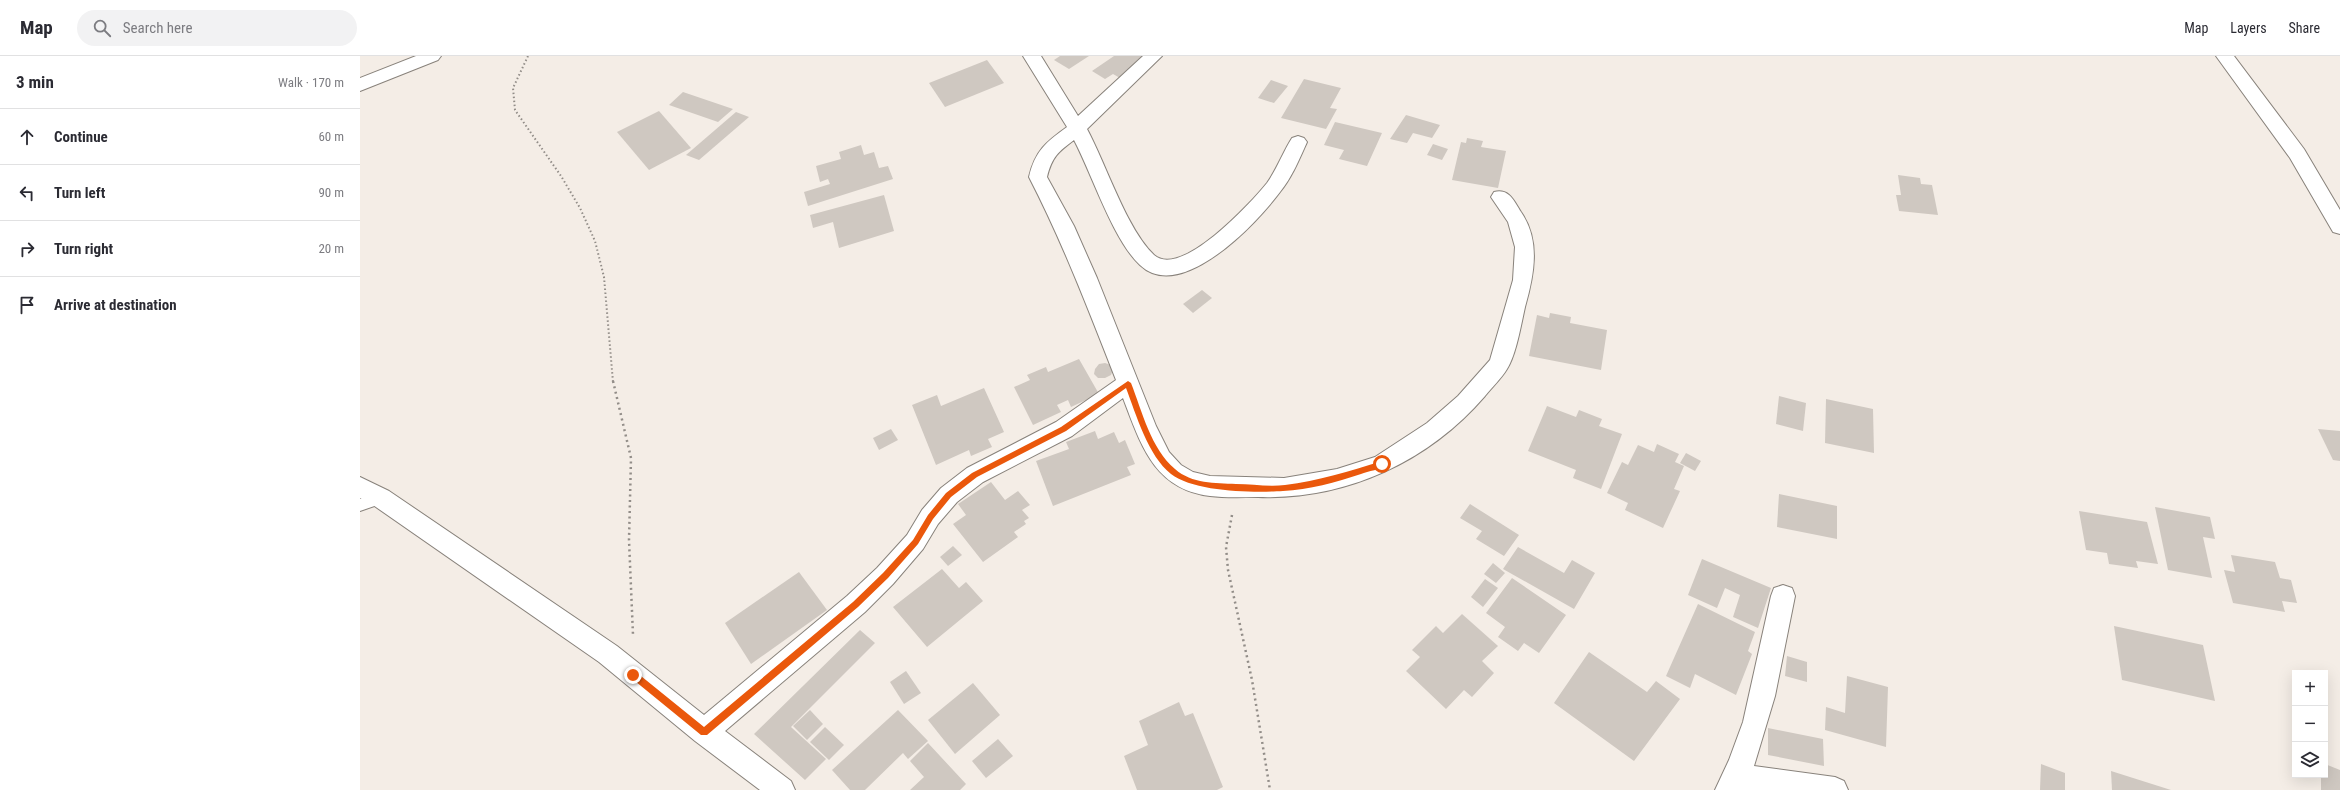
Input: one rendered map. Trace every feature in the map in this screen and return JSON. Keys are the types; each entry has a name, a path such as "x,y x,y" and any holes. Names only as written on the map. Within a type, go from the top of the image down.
{"street":[{"path":"360,86 432,56"},
{"path":"1032,56 1077,128 1121,220 1145,258 1156,266 1168,269 1183,266 1221,241 1253,212 1282,176 1298,142"},
{"path":"1152,56 1077,128 1049,150 1040,165 1038,177 1064,226 1087,278 1145,427 1160,459 1173,472 1188,481 1210,486 1284,488 1337,479 1382,464 1435,430 1466,402 1499,364 1523,280 1525,246 1517,221 1501,197"},
{"path":"2225,56 2297,154 2340,227"},
{"path":"704,732 856,604 885,576 915,542 930,517 949,495 975,475 1064,429 1128,383"},
{"path":"360,487 370,501 608,654 704,732 782,790"},
{"path":"1783,596 1757,715 1732,783 1835,790"}],"path":[{"path":"528,56 513,88 515,110 562,176 580,208 594,241 604,277 613,384 631,458 629,540 633,616 633,675"},
{"path":"1245,487 1233,510 1226,548 1228,570 1252,680 1270,790"}],"building":[{"path":"1060,56 1089,56 1069,69 1054,60"},
{"path":"1114,56 1145,56 1120,78 1113,74 1105,79 1092,71"},
{"path":"987,60 1004,83 945,107 929,83"},
{"path":"1304,79 1341,88 1330,108 1337,109 1326,129 1281,118"},
{"path":"1271,80 1288,86 1274,103 1258,98"},
{"path":"683,92 733,109 718,122 669,105"},
{"path":"659,111 691,148 649,170 617,132"},
{"path":"736,112 749,117 699,160 686,155"},
{"path":"1406,115 1440,125 1432,138 1413,133 1407,143 1390,139"},
{"path":"1335,122 1382,133 1367,166 1339,159 1344,150 1324,145"},
{"path":"1467,138 1483,141 1481,147 1506,151 1498,188 1452,180 1461,142 1466,143"},
{"path":"1433,144 1448,149 1442,160 1427,155"},
{"path":"861,145 864,155 874,152 879,168 888,166 893,179 808,206 804,192 830,184 828,179 820,182 816,166 841,159 839,152"},
{"path":"1898,175 1920,178 1921,184 1932,185 1938,215 1899,211 1896,195 1901,195"},
{"path":"884,195 894,231 839,248 833,222 813,228 810,215"},
{"path":"1202,290 1212,298 1193,313 1183,304"},
{"path":"1550,313 1571,317 1570,323 1607,330 1601,370 1529,356 1537,315 1549,318"},
{"path":"1079,359 1099,394 1071,407 1068,400 1057,405 1061,412 1033,425 1014,387 1030,380 1027,375 1046,367 1048,372"},
{"path":"1105,363 1111,365 1113,370 1111,375 1105,378 1098,378 1094,374 1095,369 1099,364"},
{"path":"984,388 1004,432 988,439 992,447 971,456 969,450 936,465 912,405 937,395 941,406"},
{"path":"1779,396 1806,403 1803,431 1776,424"},
{"path":"1826,399 1873,409 1874,453 1825,443"},
{"path":"1547,406 1576,417 1579,410 1602,419 1599,426 1622,434 1601,489 1573,478 1576,470 1528,451"},
{"path":"891,429 898,440 879,450 873,438"},
{"path":"2318,429 2340,431 2340,461 2333,460"},
{"path":"1095,431 1098,439 1114,432 1119,443 1125,440 1135,464 1127,467 1131,475 1053,506 1036,461 1069,449 1066,442"},
{"path":"1657,444 1679,454 1675,462 1684,466 1674,489 1680,491 1663,528 1625,510 1628,503 1607,493 1622,462 1628,465 1638,445 1654,452"},
{"path":"1686,453 1701,461 1695,471 1680,463"},
{"path":"991,482 1005,500 1018,491 1030,505 1022,510 1029,518 1024,521 1026,524 1014,532 1018,537 983,562 953,524 966,515 958,504"},
{"path":"1779,494 1837,506 1837,539 1777,527"},
{"path":"1470,504 1519,535 1504,556 1476,539 1482,531 1460,518"},
{"path":"2155,507 2210,517 2215,539 2203,537 2212,578 2168,570"},
{"path":"2079,511 2147,522 2158,564 2136,561 2138,568 2109,564 2107,553 2086,550"},
{"path":"953,546 962,555 948,566 940,557"},
{"path":"1518,547 1564,573 1572,560 1595,573 1574,609 1503,569"},
{"path":"2231,555 2275,562 2280,578 2291,580 2297,603 2282,601 2285,612 2233,603 2224,570 2235,572"},
{"path":"1702,559 1771,588 1758,628 1733,617 1740,595 1725,588 1717,608 1688,595"},
{"path":"1493,563 1505,573 1496,583 1484,574"},
{"path":"942,569 959,588 966,582 983,601 927,647 893,607"},
{"path":"799,572 827,610 751,664 725,623"},
{"path":"1512,578 1566,615 1539,653 1524,643 1518,651 1498,637 1505,627 1486,613"},
{"path":"1485,579 1498,588 1483,607 1471,597"},
{"path":"1698,604 1755,632 1748,651 1752,654 1736,695 1695,674 1690,688 1666,676"},
{"path":"1462,614 1498,646 1482,661 1494,673 1472,697 1464,690 1446,709 1406,671 1420,657 1412,650 1436,626 1443,633"},
{"path":"2114,626 2203,645 2215,701 2122,680"},
{"path":"860,630 875,643 791,727 826,759 805,780 754,734"},
{"path":"1589,652 1647,692 1656,681 1680,699 1634,761 1554,703"},
{"path":"1787,656 1807,662 1807,682 1785,676"},
{"path":"906,671 921,693 904,704 890,682"},
{"path":"1847,676 1888,687 1886,747 1825,730 1826,707 1845,713"},
{"path":"973,683 1000,715 955,754 928,720"},
{"path":"1179,702 1185,716 1193,713 1223,787 1217,790 1137,790 1124,756 1148,745 1139,721"},
{"path":"810,710 823,724 807,740 793,726"},
{"path":"898,710 928,741 908,759 903,753 865,790 850,790 832,770"},
{"path":"825,727 844,745 829,760 810,742"},
{"path":"1768,728 1823,739 1824,766 1768,755"},
{"path":"998,739 1013,756 986,778 972,761"},
{"path":"928,743 966,784 960,790 910,790 924,777 910,761"},
{"path":"2041,764 2065,773 2065,790 2040,790"},
{"path":"2328,765 2340,770 2340,790 2321,790 2321,778 2328,778"},
{"path":"2111,771 2171,790 2112,790"}],"route":[{"path":"633,675 704,732 856,604 885,576 915,542 930,517 949,495 975,475 1064,429 1128,383 1145,427 1160,459 1173,472 1188,481 1210,486 1284,488 1337,479 1382,464"}]}
